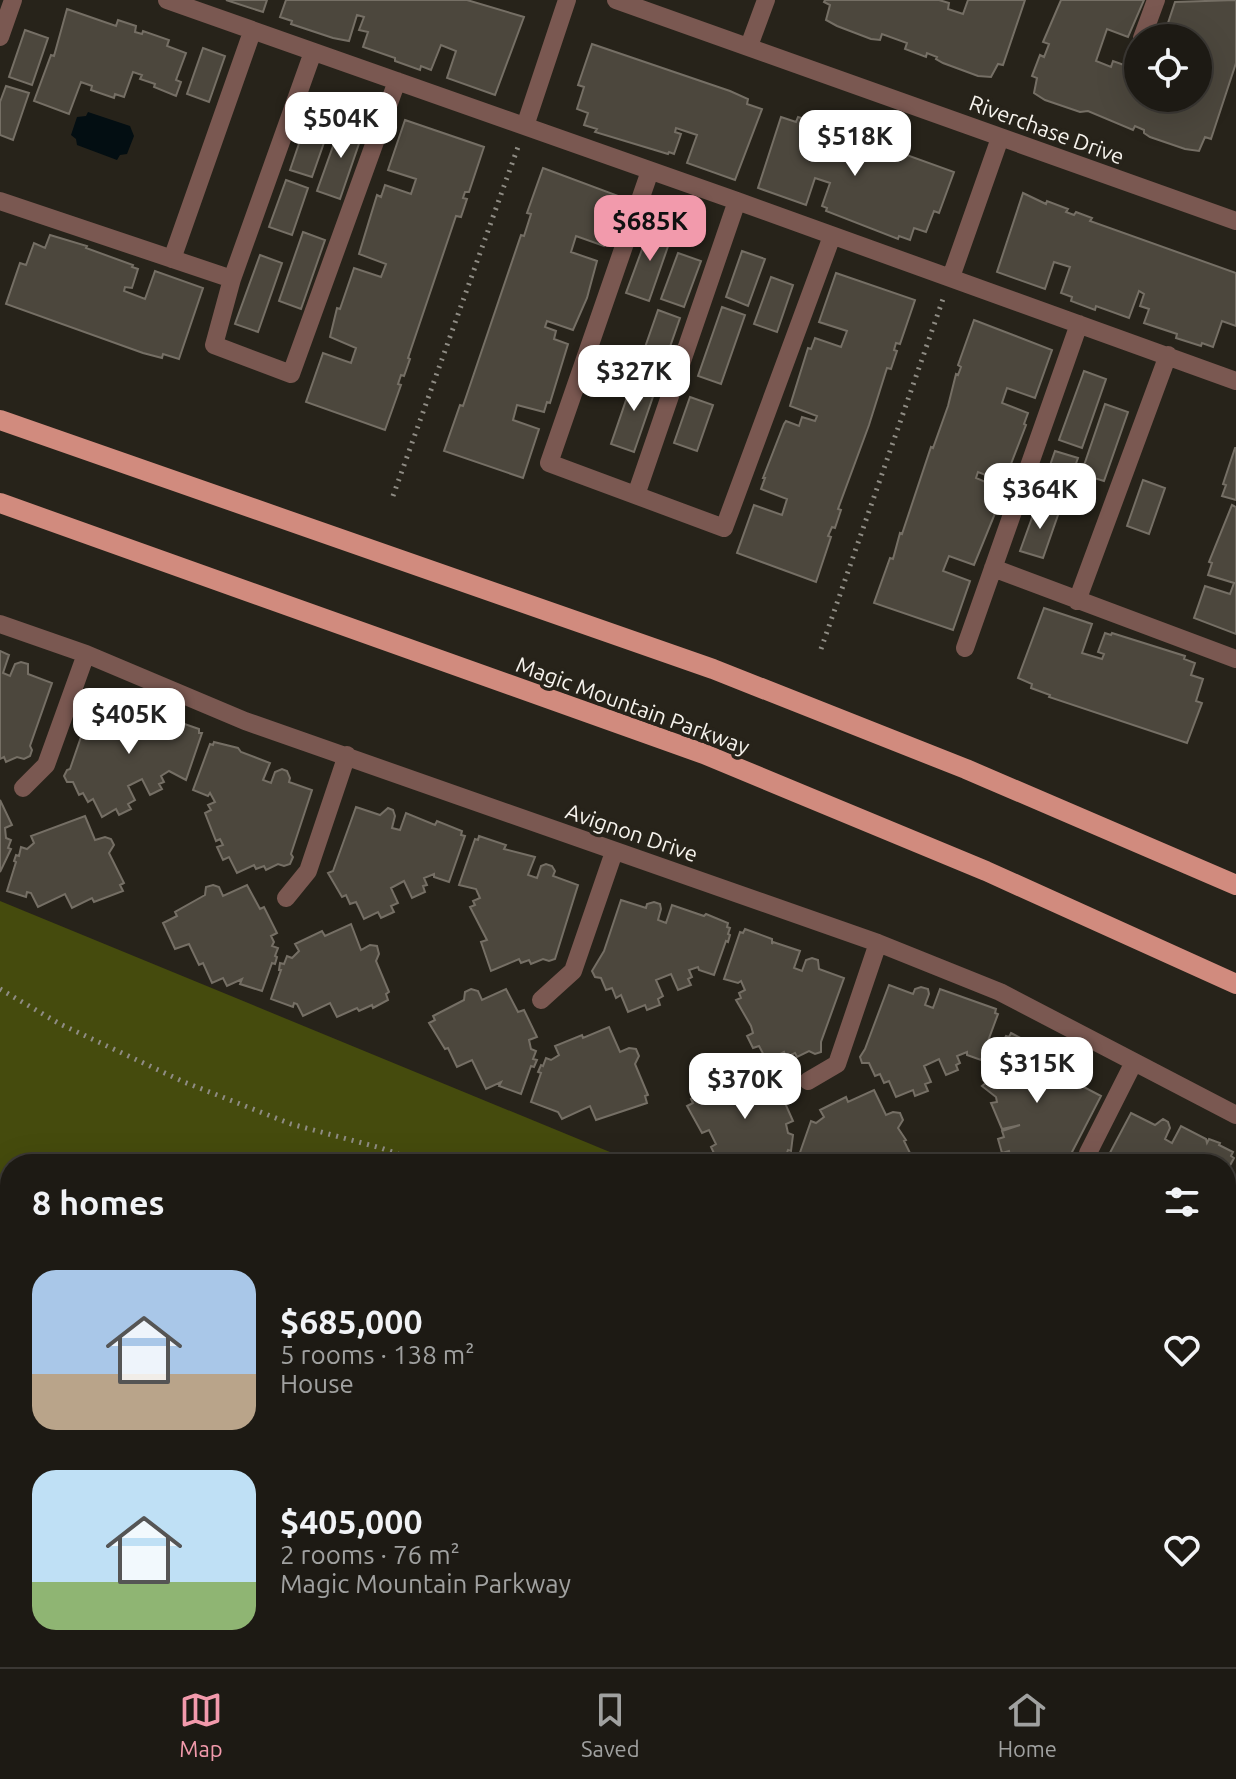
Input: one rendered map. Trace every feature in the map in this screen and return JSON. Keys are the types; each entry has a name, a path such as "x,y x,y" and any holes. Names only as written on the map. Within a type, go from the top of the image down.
{"main road":[{"path":"0,420 713,669 966,769 1236,885"},
{"name":"Magic Mountain Parkway","path":"0,503 704,754 986,871 1236,984"}],"lane":[{"path":"0,37 13,0"},
{"path":"525,126 567,0"},
{"name":"Riverchase Drive","path":"616,0 1000,138 1235,218"},
{"path":"749,46 766,0"},
{"path":"1148,24 1156,0"},
{"path":"174,1 252,32 737,201 1236,381"},
{"path":"172,259 252,32"},
{"path":"313,52 232,279 214,345 291,374 397,81"},
{"path":"951,277 1000,138"},
{"path":"650,171 549,463 724,528 832,236"},
{"path":"0,201 232,279"},
{"path":"636,495 737,201"},
{"path":"965,648 1079,324"},
{"path":"1077,601 1168,355"},
{"path":"993,568 1236,659"},
{"name":"Avignon Drive","path":"0,624 86,654 245,721 878,943 1000,992 1236,1115"},
{"path":"23,788 46,765 86,654"},
{"path":"286,898 308,871 347,755"},
{"path":"541,1000 573,971 614,852"},
{"path":"808,1081 837,1064 878,943"},
{"path":"1088,1153 1134,1062"},
{"path":"1236,1291 1236,1301"}],"path":[{"path":"393,496 525,126"},
{"path":"821,649 951,277"},
{"path":"0,989 60,1024 184,1082 291,1124 398,1154"}],"green space":[{"path":"0,901 615,1154 0,1154"}],"shaded area":[{"path":"88,112 130,126 134,136 127,154 120,155 117,160 77,145 71,135 77,117 86,116"}],"building":[{"path":"226,0 267,0 263,12"},
{"path":"286,0 467,0 524,17 495,95 447,78 456,51 441,45 431,70 421,66 420,70 363,47 368,32 359,30 364,17 357,15 349,41 333,38 291,24 292,21 280,17"},
{"path":"825,0 939,0 949,3 948,9 963,14 968,0 1025,0 1003,65 998,64 991,77 978,76 943,63 927,53 926,57 905,49 907,43 882,34 880,40 871,39 837,26 826,20 830,5"},
{"path":"1061,0 1144,0 1134,24 1124,24 1124,35 1107,29 1096,61 1111,67 1113,61 1124,65 1124,112 1212,112 1212,24 1168,24 1175,2 1236,0 1236,63 1211,139 1205,137 1199,151 1150,137 1135,126 1133,130 1088,111 1080,112 1045,100 1034,93 1037,78 1032,76 1040,55 1044,57 1049,44 1043,42"},
{"path":"67,9 116,26 118,20 136,26 135,32 142,34 143,31 169,40 167,46 186,53 176,80 181,82 176,96 154,87 155,84 140,79 142,75 133,72 124,97 115,94 114,98 91,90 92,86 81,82 69,114 34,101 51,55 54,56"},
{"path":"25,30 48,38 32,85 9,77"},
{"path":"592,44 730,91 748,99 747,104 762,109 735,180 687,163 697,135 676,128 675,132 681,134 674,154 668,154 595,132 597,129 584,125 588,113 577,109 584,87 578,85"},
{"path":"203,48 225,56 209,102 187,94"},
{"path":"6,86 29,93 13,140 0,135 0,102"},
{"path":"781,117 796,122 798,117 818,123 954,172 939,213 934,211 926,232 914,228 910,240 899,236 898,239 826,211 827,208 822,206 830,183 815,178 806,205 758,188"},
{"path":"405,120 484,147 469,192 465,192 463,198 467,199 461,217 456,216 385,430 306,402 323,353 351,363 356,348 330,337 337,308 340,309 354,268 381,277 386,264 359,254 377,195 381,197 385,185 411,194 416,179 388,170"},
{"path":"342,121 364,129 340,199 317,191"},
{"path":"306,123 328,131 312,177 290,170"},
{"path":"543,168 621,197 604,246 576,236 571,252 597,261 587,298 573,330 547,321 545,327 556,331 554,339 568,344 550,403 547,402 544,412 517,405 513,420 539,429 523,478 444,451 460,405 463,406 521,235 524,236 531,214 527,213"},
{"path":"286,180 308,188 292,235 269,227"},
{"path":"1023,193 1046,204 1047,201 1068,209 1066,212 1074,215 1076,212 1092,218 1090,221 1236,273 1236,326 1222,321 1213,347 1202,343 1201,346 1144,323 1149,309 1140,306 1144,294 1139,291 1129,318 1096,306 1095,310 1071,301 1072,297 1061,293 1070,267 1054,262 1045,289 997,272"},
{"path":"651,225 673,232 649,301 626,293"},
{"path":"303,232 325,240 301,309 279,301"},
{"path":"50,235 133,265 138,269 132,288 125,287 124,291 145,299 155,271 203,288 179,359 143,353 6,304 20,263 26,265 34,243 45,248"},
{"path":"742,251 765,259 748,306 726,297"},
{"path":"678,253 701,261 684,307 661,299"},
{"path":"260,255 282,263 258,332 235,324"},
{"path":"836,273 915,300 900,344 896,343 894,350 897,351 891,369 887,368 838,509 841,510 835,528 832,527 828,536 831,537 816,582 737,553 754,505 782,515 787,499 761,489 763,478 786,421 799,426 802,417 815,421 817,416 790,406 808,348 811,349 815,338 841,347 847,331 819,322"},
{"path":"771,277 793,285 777,332 754,324"},
{"path":"722,307 745,315 721,384 698,376"},
{"path":"658,310 680,318 664,364 642,356"},
{"path":"974,320 1052,350 1035,398 1007,388 1002,403 1028,413 1026,425 1004,482 978,472 976,478 988,483 985,491 998,496 993,511 996,511 974,565 949,556 943,571 970,581 953,630 874,603 948,406"},
{"path":"1084,371 1106,379 1082,448 1059,440"},
{"path":"635,374 658,382 634,452 611,444"},
{"path":"690,397 713,405 697,451 674,443"},
{"path":"1105,404 1128,412 1104,481 1081,474"},
{"path":"1236,448 1236,500 1222,496"},
{"path":"1055,451 1078,458 1061,505 1039,497"},
{"path":"1143,480 1165,488 1149,534 1127,526"},
{"path":"1037,504 1059,512 1043,558 1020,551"},
{"path":"1232,505 1236,507 1236,634 1194,618 1205,586 1230,594 1234,583 1208,575 1212,563 1209,562"},
{"path":"1044,608 1092,624 1082,653 1102,659 1104,654 1098,652 1105,633 1112,633 1185,656 1184,659 1195,663 1191,675 1203,679 1196,701 1202,703 1187,743 1049,697 1018,678"},
{"path":"0,651 9,655 3,673 10,676 15,664 21,662 28,664 28,674 52,683 30,746 30,756 6,762 4,757 0,759"},
{"path":"92,705 119,714 125,706 131,708 133,714 128,724 138,728 144,710 199,729 202,733 186,780 169,771 161,776 164,782 159,784 162,789 150,795 142,779 128,786 135,800 128,804 131,809 119,815 116,809 102,817 93,799 88,802 83,793 79,795 73,782 67,782 64,776 70,769"},
{"path":"214,742 238,748 270,763 263,780 271,783 275,772 282,769 287,771 289,782 312,790 290,864 278,864 266,870 264,866 256,869 254,865 237,873 229,857 223,860 217,847 223,845 220,839 216,841 205,813 211,810 208,805 215,802 210,793 208,796 193,790 210,744"},
{"path":"0,800 12,825 5,828 6,838 11,840 8,848 11,849 0,872"},
{"path":"356,807 380,815 388,808 393,810 392,828 400,830 406,813 435,825 437,821 462,831 461,835 465,836 449,882 434,877 434,874 424,878 427,885 423,886 425,892 412,898 404,881 391,888 398,903 391,906 394,912 381,918 378,912 364,919 356,902 350,904 346,895 342,897 328,873 333,871"},
{"path":"85,816 95,840 111,839 114,845 109,853 124,883 120,885 123,891 94,902 92,898 72,908 65,894 38,907 31,893 27,892 26,897 7,891 16,855 19,856 21,847 27,849 34,843 31,836"},
{"path":"479,836 506,845 504,849 535,857 528,875 537,878 541,866 546,864 555,871 553,876 578,885 555,959 543,959 531,964 529,960 521,963 519,959 491,971 481,942 487,940 470,907 475,905 473,901 480,898 476,889 459,885 475,839 478,840"},
{"path":"247,885 260,909 264,907 277,933 271,936 272,946 278,948 277,957 262,991 240,984 242,979 227,986 223,978 212,983 203,963 199,965 189,944 175,949 163,923 177,916 175,912 205,895 206,887 219,887 223,896"},
{"path":"621,900 646,908 647,904 654,902 660,904 658,920 666,923 672,905 728,923 730,935 714,975 698,967 689,970 691,985 678,990 671,974 656,980 663,996 658,999 660,1005 647,1010 645,1005 628,1012 621,995 616,998 612,988 606,990 601,978 595,977 592,971 604,951"},
{"path":"351,924 361,950 370,945 377,946 379,954 376,961 389,992 386,994 388,1000 373,1008 372,1005 359,1011 357,1008 337,1017 330,1003 303,1016 297,1004 294,1003 293,1007 271,999 281,970 280,963 284,964 287,956 292,958 299,951 295,944 322,931 325,936"},
{"path":"745,929 772,939 772,944 800,951 794,968 802,971 806,960 812,958 818,960 819,969 844,978 821,1042 821,1052 815,1054 809,1051 797,1057 795,1053 786,1057 784,1052 767,1061 759,1046 753,1048 747,1036 753,1033 751,1026 736,1000 741,998 739,993 745,990 741,981 724,979 740,932 743,933"},
{"path":"889,985 913,994 915,989 921,987 928,989 925,1005 933,1008 940,989 996,1009 995,1013 998,1014 981,1060 967,1055 967,1052 957,1056 960,1063 956,1065 958,1070 946,1075 939,1059 924,1066 931,1082 925,1084 928,1091 915,1096 913,1090 896,1097 889,1081 884,1083 880,1074 875,1076 869,1063 862,1063 860,1057"},
{"path":"471,989 478,991 482,1000 506,989 518,1012 524,1010 537,1037 529,1040 531,1049 536,1051 533,1059 537,1060 534,1067 531,1066 521,1094 499,1086 501,1082 486,1089 472,1060 457,1067 448,1048 445,1049 429,1023 435,1020 433,1016 464,1000 465,992"},
{"path":"609,1027 620,1052 636,1049 639,1056 635,1064 648,1095 645,1096 647,1103 596,1120 590,1106 562,1119 558,1112 531,1102 541,1065 546,1058 551,1060 559,1055 555,1046"},
{"path":"1011,1033 1036,1046 1034,1051 1062,1063 1054,1079 1061,1083 1067,1072 1080,1079 1078,1084 1101,1096 1071,1154 1002,1153 998,1139 1004,1137 1002,1131 1020,1125 1002,1129 991,1103 997,1102 996,1097 982,1086 987,1082 983,1080 1006,1036 1009,1037"},
{"path":"764,1072 776,1097 781,1094 793,1121 786,1124 788,1133 793,1135 791,1151 788,1150 787,1154 714,1154 711,1147 716,1144 709,1130 702,1133 687,1106 693,1103 691,1099 721,1084 722,1076 729,1073 735,1075 739,1084"},
{"path":"874,1090 886,1115 900,1113 903,1120 898,1128 910,1154 799,1154 811,1121 816,1123 824,1117 820,1110 846,1097 848,1102"},
{"path":"1131,1113 1155,1125 1163,1119 1168,1122 1170,1128 1165,1139 1172,1143 1181,1126 1206,1139 1207,1143 1209,1139 1233,1152 1232,1154 1109,1154"}]}
